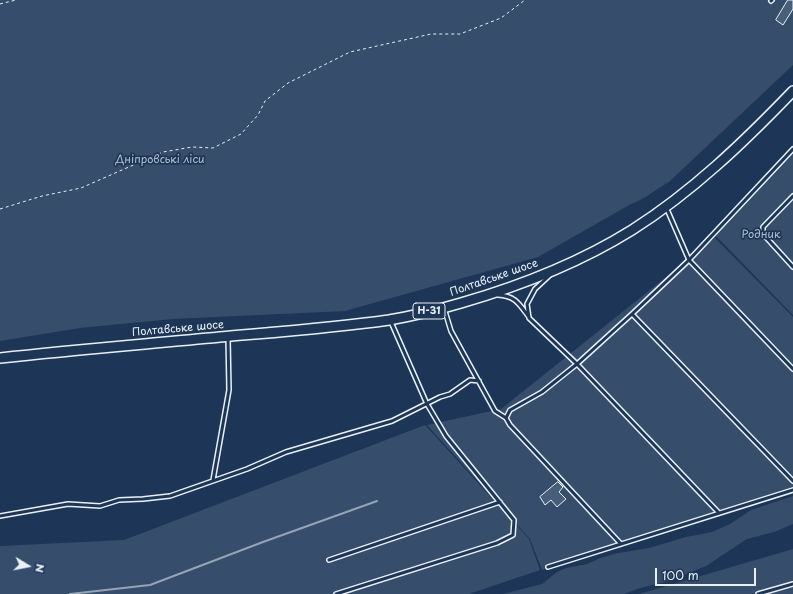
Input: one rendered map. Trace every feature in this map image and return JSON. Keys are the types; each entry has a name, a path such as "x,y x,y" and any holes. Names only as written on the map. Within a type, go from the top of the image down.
{"main road":[{"name":"Полтавське шосе","path":"0,358 390,320 444,308 488,295 558,268 601,248 666,207 726,157 793,91"}],"lane":[{"path":"506,418 510,410 542,392 578,364 632,314 689,260 793,149"},
{"path":"793,196 763,227 763,234 793,267"},
{"path":"666,207 689,260 793,369"},
{"path":"530,318 527,304 535,289 558,268"},
{"path":"488,295 507,296 516,300 530,318 578,364 719,513"},
{"path":"444,308 451,331 495,411 506,418 510,425 621,544"},
{"path":"632,314 793,481"},
{"path":"336,594 497,543 512,535 514,520 446,436 427,404 390,320"},
{"path":"213,480 229,390 228,336"},
{"path":"0,516 68,504 100,506 119,500 170,496 247,469 286,452 392,421 440,397 450,394 470,380 479,380"},
{"path":"548,567 581,558 793,490"},
{"path":"329,560 500,502"},
{"path":"758,594 793,584"}],"path":[{"path":"0,4 16,0"},
{"path":"0,209 42,196 81,188 163,152 192,147 213,148 241,134 258,115 265,102 288,83 350,52 430,34 460,34 501,18 525,0"}],"green space":[{"name":"Дніпровські ліси","path":"0,0 793,0 793,65 669,182 538,257 345,311 173,319 80,328 0,341"},
{"name":"Родник","path":"793,154 793,315 716,236"},
{"path":"715,238 793,317 793,487 542,570 530,539 427,425 501,409"},
{"path":"425,425 529,539 540,570 469,594 0,594 0,546 124,540"},
{"path":"793,496 793,524 774,532 747,539 706,566 669,581 640,588 624,594 503,594 542,584 557,572 566,568 587,564 600,558 618,553 649,548 686,537 712,532 730,524 751,510"},
{"path":"793,549 793,594 639,594"}],"building":[{"path":"788,0 793,0 793,9 783,25 776,20"},
{"path":"558,482 563,487 559,492 566,499 557,507 551,500 545,505 540,497"}],"waterway":[{"path":"70,594 150,585 377,501"}]}
